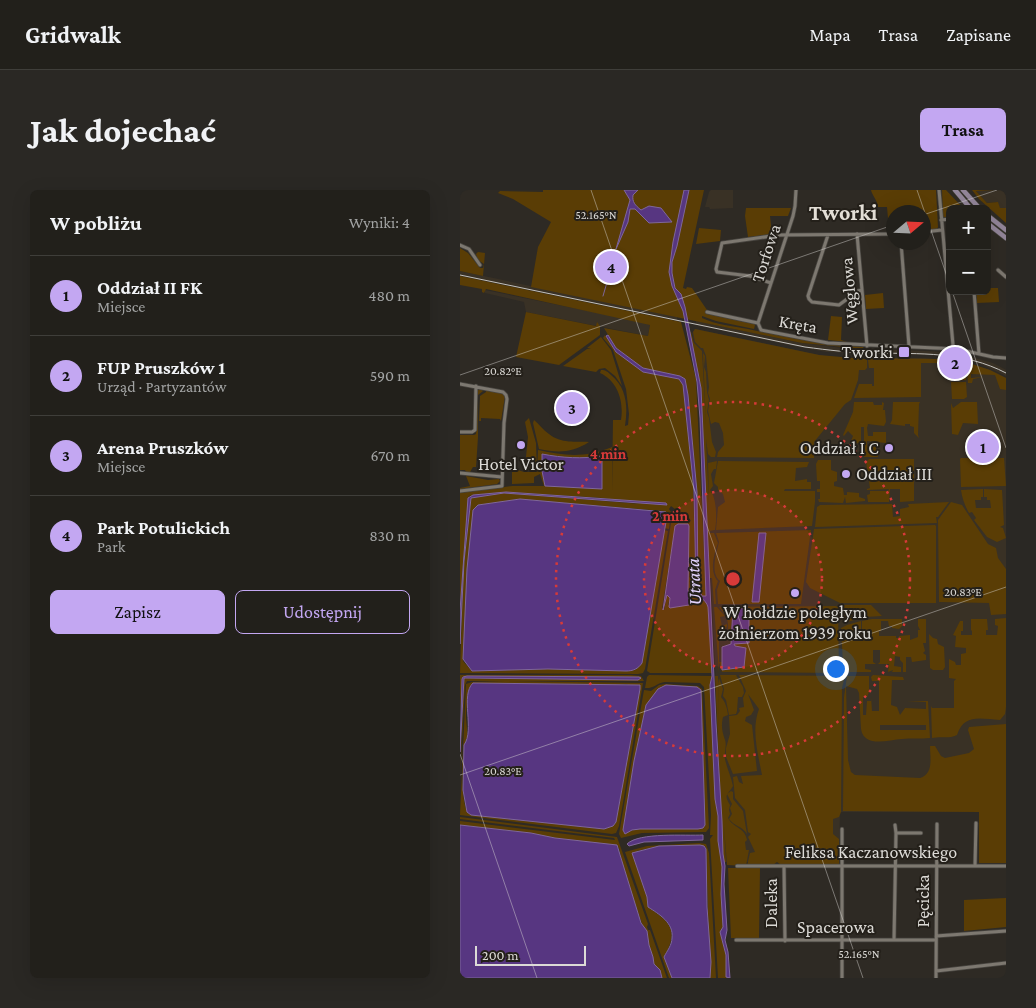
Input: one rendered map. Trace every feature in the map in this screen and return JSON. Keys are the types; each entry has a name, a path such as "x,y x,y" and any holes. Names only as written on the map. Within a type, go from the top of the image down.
{"main road":[{"path":"955,190 968,205"},
{"path":"962,190 976,205"},
{"path":"991,218 1006,230"},
{"path":"991,226 1006,238"}],"street":[{"name":"Torfowa","path":"758,323 795,208 796,190"},
{"path":"939,190 952,349"},
{"path":"941,220 946,219"},
{"path":"931,231 942,230"},
{"path":"828,234 808,296 809,299 812,302 839,306 862,290"},
{"name":"Węglowa","path":"857,234 868,346"},
{"path":"771,283 750,276 718,272 716,269 720,246 725,242 787,235 886,234"},
{"path":"460,244 469,249 480,265"},
{"path":"902,250 909,346"},
{"path":"998,270 1006,277"},
{"path":"974,295 979,354"},
{"name":"Kręta","path":"707,312 758,323 759,329 764,332 810,341 868,346 952,349 995,358 1006,358"},
{"path":"460,384 503,392 507,400 504,423 502,486 460,491"},
{"path":"460,432 473,431 476,386"},
{"path":"460,473 502,477"},
{"path":"976,823 976,866"},
{"name":"Pęcicka","path":"936,978 937,824"},
{"path":"894,940 895,825"},
{"path":"842,829 842,978"},
{"path":"896,833 921,833"},
{"name":"Feliksa Kaczanowskiego","path":"737,866 1006,866"},
{"name":"Daleka","path":"784,866 785,941"},
{"name":"Spacerowa","path":"736,940 894,940 936,938 1006,930"},
{"path":"936,971 1006,964"}],"shaded area":[{"path":"543,190 704,190 683,288 692,288 707,310 707,314 755,325 754,329 702,316 702,318 719,324 791,338 863,347 864,349 802,343 531,287 538,247 551,222 513,199 498,193 500,191 543,192"},
{"path":"624,190 638,190 633,195 637,207 641,210 649,206 661,208 672,222 649,223 635,209 630,209 628,222 616,249 630,200"},
{"path":"684,190 689,190 672,262 672,273 675,288 681,294 685,307 701,388 716,723 725,866 724,884 727,930 725,940 730,978 726,977 726,955 720,932 723,927 722,867 715,799 708,607 698,594 696,588 694,491 683,385 679,379 643,372 616,352 606,336 608,335 616,348 643,368 680,376 685,379 697,492 698,588 702,596 706,596 697,382 683,311 672,286 669,272"},
{"path":"711,190 733,190 733,208 710,209 705,207"},
{"path":"871,190 936,190 938,227 937,229 931,229 931,205 886,205 886,207 878,207"},
{"path":"942,190 946,190 960,205 946,205 946,217 943,217"},
{"path":"972,190 995,190 976,191 987,203 998,202 1000,208 1006,208 1006,223 991,210 991,205 986,205"},
{"path":"1006,190 1006,208 1000,209 997,202 987,203 976,191"},
{"path":"746,208 791,208 788,216 770,216 772,234 748,237 745,216"},
{"path":"699,228 721,230 720,241 696,244"},
{"path":"460,248 468,253 480,268 483,268 484,264 478,260 476,254 478,252 485,253 483,276 460,271"},
{"path":"460,271 677,317 677,321 460,276"},
{"path":"460,276 681,322 696,379 706,596 702,596 698,588 697,492 685,379 680,376 643,368 616,348 604,328 648,336 650,325 486,289 484,293 482,289 460,285"},
{"path":"991,288 998,288 999,302 977,303 976,295 991,295"},
{"path":"485,290 643,322 650,325 648,336 526,312 524,302 485,293"},
{"path":"883,293 884,308 866,309 865,295"},
{"path":"526,312 596,326 597,322 600,326 600,335 559,365 516,357"},
{"path":"831,316 842,317 841,340 847,342 828,340"},
{"path":"696,321 802,343 843,348 953,352 993,363 1006,370 1006,376 979,363 952,358 952,356 826,352 696,325"},
{"path":"695,329 825,356 866,360 921,358 961,361 990,370 1006,378 1006,863 979,863 979,812 840,812 839,862 781,818 759,862 724,862 702,384 692,333"},
{"path":"695,329 819,355 864,359 867,360 867,368 859,370 858,380 851,400 845,404 814,442 814,458 717,457 718,452 724,445 723,433 719,423 711,424 708,411 710,399 706,356 703,348 695,342 693,332"},
{"path":"689,332 691,332 694,343 702,351 706,426 703,353 705,356 704,367 709,400 707,412 712,442 716,452 715,457 711,457 708,454 706,439 709,503 708,463 717,461 716,469 711,474 713,486 710,490 715,504 716,526 715,530 709,531 714,533 718,543 713,563 715,577 718,581 715,590 716,604 714,604 712,578 710,578 709,574 701,388"},
{"path":"605,335 616,352 643,372 679,379 683,385 693,485 696,588 701,598 708,605 712,673 650,673 647,671 671,523 673,521 689,522 691,521 689,518 673,519 675,509 671,506 669,509 671,512 669,529 664,528 664,511 516,499 510,501 467,569 463,661 472,671 548,669 635,670 642,663 664,530 668,531 645,669 643,673 638,674 460,673 463,573 471,498 504,493 641,504 603,498 506,492 469,496 460,611 460,493 512,486 544,486 540,474 534,477 534,483 512,484 512,472 515,469 524,472 537,472 538,450 575,455 593,453 612,447 612,491 613,420 621,420 622,406 615,387 611,381 600,373 601,370 607,371 616,380 623,392 626,405 625,426 628,425 629,414 626,389 613,350 603,338","holes":["542,455 571,458 588,458 542,471","688,524 688,590 691,600 668,605 670,598 667,595 664,610 662,608 675,528 676,525"]},
{"path":"601,337 611,350 622,386 615,376 605,368 599,369 596,372 563,366 587,349 591,349 587,348"},
{"path":"872,358 940,359 940,363 921,363 921,397 854,398 859,384 872,384 874,386 874,368 869,368 868,360"},
{"path":"960,361 965,362 965,366 968,366 969,363 1006,378 1006,390 1000,389 995,375 971,374 971,378 983,377 973,379 972,383 968,383 967,371 966,380 951,380 951,367 960,367"},
{"path":"951,382 966,382 967,397 964,399 952,399"},
{"path":"480,389 483,391 478,395 476,467 473,467 470,472 466,472 465,470 460,470 460,435 476,434 477,391"},
{"path":"486,390 502,393 505,396 501,421 500,419 481,418 481,421 479,421 480,396"},
{"path":"854,402 873,402 874,405 882,405 882,402 884,403 883,410 885,410 886,422 884,426 868,424 867,428 868,436 873,436 873,432 886,432 886,443 867,441 867,446 876,447 876,455 878,457 864,457 864,427 861,427 861,445 858,443 854,444 851,441 853,436 848,431 843,435 853,412"},
{"path":"893,402 920,402 919,438 914,433 914,427 910,426 910,424 905,424 905,426 890,424"},
{"path":"961,402 977,402 978,424 963,423 958,435 952,434 951,403 953,408"},
{"path":"529,418 536,443 537,471 531,471 526,457 528,437 525,422"},
{"path":"534,420 558,439 589,442 583,446 565,451 539,449"},
{"path":"542,454 572,458 602,456 602,489 545,486 542,471"},
{"path":"961,458 1004,458 1006,486 961,487"},
{"path":"869,459 914,459 914,501 900,502 900,489 890,489 889,502 868,502 867,495 870,494 870,491 888,491 889,489 867,490 870,488 866,462"},
{"path":"818,460 831,460 831,470 837,472 837,481 834,482 834,486 843,488 844,495 847,495 847,492 859,493 859,497 865,499 865,501 846,503 845,497 843,503 819,502 820,492 817,492 817,489 820,489 820,481 817,481 816,464"},
{"path":"718,461 809,462 807,467 796,468 795,481 807,479 807,482 811,482 811,489 785,489 784,491 815,491 812,526 716,530 718,507 725,502 723,494 714,483"},
{"path":"466,476 488,480 499,479 500,481 497,484 460,489 470,486"},
{"path":"983,489 981,500 975,500 976,508 991,508 990,500 984,497 984,489 1002,490 1004,525 1000,527 1003,528 1006,538 997,542 987,537 974,520 976,518 972,512 969,513 961,490"},
{"path":"506,492 666,503 667,505 504,493 471,498 464,561 460,644 460,611 468,498 473,495"},
{"path":"520,499 666,512 667,516 642,663 637,668 626,671 548,669 472,671 463,659 467,569 473,510 478,505"},
{"path":"949,502 938,517 936,517 937,523 815,527 817,507 820,505 892,504 893,517 900,516 900,509 909,507 908,504"},
{"path":"951,502 962,505 988,544 996,548 998,558 1006,569 1006,614 991,615 989,603 939,602 938,520"},
{"path":"678,524 688,524 689,526 688,590 691,603 670,608 670,598 667,595 663,610 675,526"},
{"path":"935,525 936,603 840,603 810,588 806,582 814,529"},
{"path":"811,530 801,604 718,604 717,590 720,581 714,568 719,542 716,533"},
{"path":"759,533 766,533 759,602 752,602"},
{"path":"840,605 871,605 882,616 865,617 847,622 841,619"},
{"path":"714,607 717,607 725,616 720,617 722,626 727,624 719,641 719,673"},
{"path":"719,607 838,607 839,673 722,672 719,662 722,662 722,670 738,668 733,645 736,643 749,609 734,608 730,631 728,630 726,617"},
{"path":"733,608 749,609 749,643 734,644 735,646 746,648 744,667 722,670 722,647 731,644"},
{"path":"1006,618 1005,714 1000,720 969,720 960,728 957,735 932,738 931,706 932,708 954,708 954,681 956,679 949,678 949,659 955,662 956,665 961,665 961,654 966,653 966,648 955,647 956,636 953,635 960,621 963,621 961,635 972,635 971,619 987,619 988,630 986,630 986,635 997,635 998,626 995,625 995,619"},
{"path":"902,619 902,626 899,629 889,626 888,621 881,621 879,636 896,636 896,638 899,638 899,636 910,635 910,640 918,637 918,630 920,630 918,619 926,619 926,643 923,643 925,651 923,653 926,655 926,660 912,662 911,657 906,657 906,672 903,672 903,663 900,657 895,656 894,666 901,667 901,672 892,672 893,670 888,672 889,664 878,664 880,662 880,650 873,650 873,662 876,664 865,664 865,669 871,670 871,672 850,672 843,663 841,628 861,621 861,630 858,629 856,636 864,637 867,635 867,631 862,630 862,621"},
{"path":"929,634 937,639 938,644 944,647 945,667 943,670 933,670 930,668"},
{"path":"460,675 631,675 641,676 644,681 467,681 465,685 460,779 464,678 638,680 639,677 467,676 462,679 460,711"},
{"path":"649,675 712,676 710,685 715,799 722,867 723,927 720,932 726,955 727,978 718,978 710,839 713,835 710,835 711,815 704,687 700,683 665,682 645,688"},
{"path":"720,675 736,675 743,687 744,693 742,697 738,697 736,714 729,715 726,700 723,696 724,689"},
{"path":"739,675 845,676 842,688 841,812 839,817 833,819 833,834 839,839 839,865 781,865 777,862 773,865 747,866 750,853 755,852 748,837 751,834 748,832 745,810 735,798 733,777 737,776 739,782 743,784 741,776 762,775 755,734 759,709 748,694 754,710 751,715 746,717 745,721 752,725 757,771 733,774 726,757 726,748 730,734 729,716 737,715 740,711 739,708 744,707 743,698 746,691"},
{"path":"873,675 903,677 904,680 892,680 891,705 897,707 900,715 905,708 926,709 926,702 907,701 928,701 930,738 884,741 867,739 861,729 859,693 857,689 846,686 848,760 851,772 855,775 920,778 929,769 931,760 930,746 935,746 941,756 945,758 969,753 974,749 968,730 969,727 1006,724 1006,863 979,863 979,812 843,811 844,697 847,676 869,676 869,692 867,697 863,697 863,715 866,715 867,701 871,701 871,697 872,711 879,711 879,681 872,681 871,677","holes":["880,725 926,725 926,730 880,730"]},
{"path":"467,676 641,678 638,680 464,678 460,752 462,679"},
{"path":"715,676 718,676 718,684 719,678 723,689 721,697 728,715 723,717 722,726 726,742 725,759 733,786 727,797 730,805 728,818 746,836 746,850 749,850 746,866 727,865 724,826 726,862 724,862 723,858"},
{"path":"472,682 643,683 619,826 616,833 460,815 466,684","holes":["626,684 640,689 616,822 613,826 604,829 471,815 467,812 463,796 462,779 464,745 467,735 467,699"]},
{"path":"473,683 640,685 616,822 613,826 604,829 471,815 467,812 463,790 464,745 468,731 467,704 469,688"},
{"path":"659,685 698,686 702,689 709,828 706,832 642,833 621,838 619,834 644,690 651,691","holes":["662,686 697,687 701,690 705,825 640,829 623,832 634,761 646,705"]},
{"path":"666,685 697,687 701,690 705,825 703,828 698,829 640,829 632,830 625,834 623,830 634,761 646,705 658,689"},
{"path":"731,791 733,792 733,799 743,811 747,834 729,819 732,814 730,808 732,804 727,794"},
{"path":"460,817 617,837 648,924 648,930 650,930 667,978 662,978 661,973 653,962 626,877 619,848 615,845 460,825 460,821 615,840 614,838 460,819"},
{"path":"460,825 617,845 641,923 647,931 654,964 660,970 662,978 460,978"},
{"path":"703,835 703,840 644,842 629,846 627,844 633,840 652,836"},
{"path":"706,844 709,853 716,978 710,978 706,847 700,845 659,846 637,851 635,858 647,897 648,907 667,923 672,934 669,948 664,957 672,978 669,978 625,852 647,846"},
{"path":"700,845 706,849 710,978 672,978 664,957 672,941 671,928 665,920 648,907 647,897 632,853 659,846"},
{"path":"728,868 760,868 759,938 731,938"},
{"path":"1006,898 1006,927 964,931 964,900"}],"waterway":[{"path":"603,296 615,255"}],"railway":[{"path":"460,275 805,347 857,352 958,357 990,366 1006,373"}],"place":[{"name":"Park Potulickich","path":"611,267"},
{"name":"Tworki","path":"904,352"},
{"name":"FUP Pruszków 1","path":"955,363"},
{"name":"Arena Pruszków","path":"572,408"},
{"name":"Hotel Victor","path":"521,445"},
{"name":"Oddział II FK","path":"983,447"},
{"name":"Oddział I C","path":"889,448"},
{"name":"Oddział III","path":"846,474"},
{"name":"W hołdzie poległym żołnierzom 1939 roku","path":"795,593"}],"district":[{"name":"Tworki","path":"843,212"}],"water label":[{"name":"Utrata","path":"693,582"}]}
